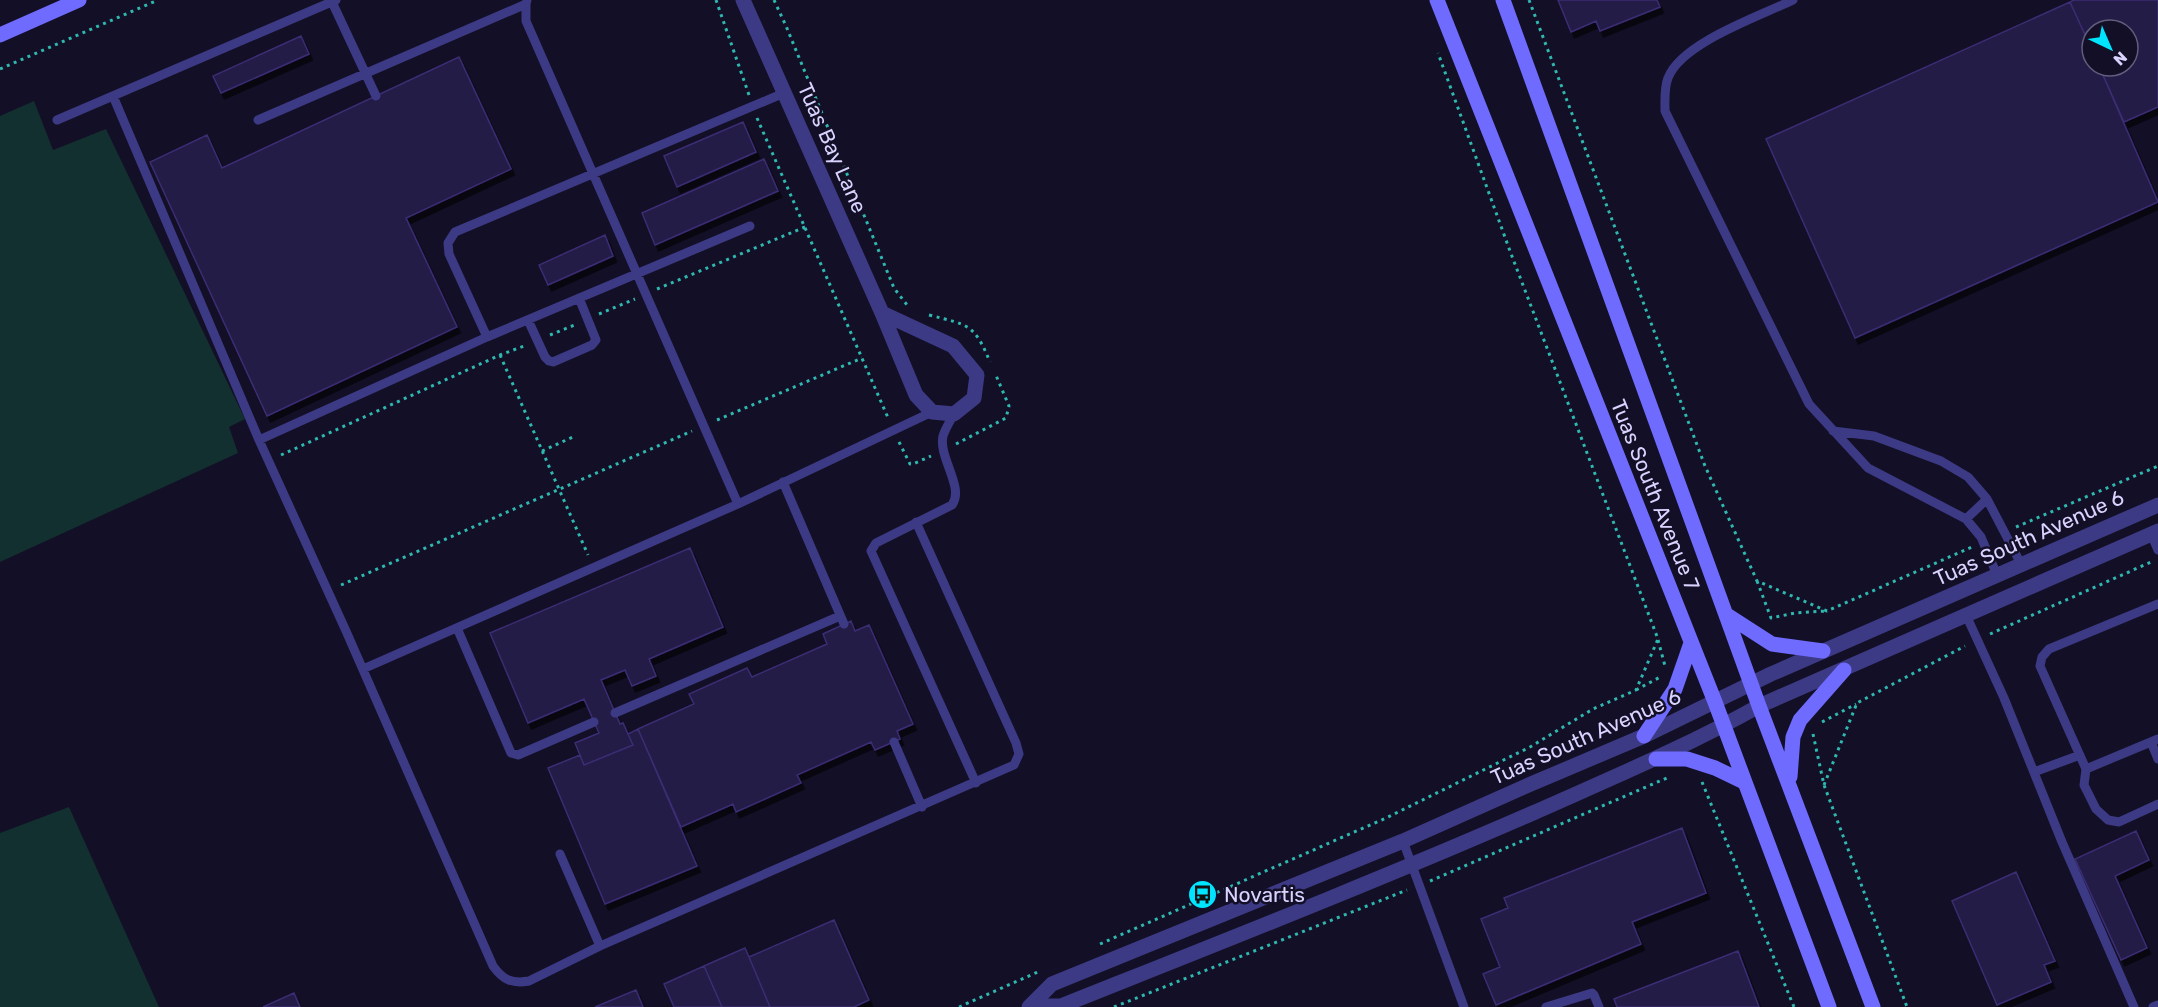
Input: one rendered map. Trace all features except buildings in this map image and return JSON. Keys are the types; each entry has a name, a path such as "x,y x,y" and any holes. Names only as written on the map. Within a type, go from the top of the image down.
{"street":[{"path":"0,35 79,0"},
{"name":"Tuas Bay Lane","path":"743,0 916,395 932,412"},
{"name":"Tuas South Avenue 7","path":"1437,0 1714,702 1829,1007"},
{"name":"Tuas South Avenue 7","path":"1503,0 1759,706 1873,1007"},
{"path":"882,313 953,346 977,375 974,398 954,414 932,412"},
{"name":"Tuas South Avenue 6","path":"1031,1006 1052,984 1403,841 1644,736 1751,683 2158,505"},
{"name":"Tuas South Avenue 6","path":"1031,1006 1061,1006 1414,865 1656,759 1759,706 2155,532"},
{"path":"1727,615 1772,644 1823,651"},
{"path":"1644,736 1675,689 1691,643"},
{"path":"1790,783 1792,737 1800,720 1844,669"},
{"path":"1656,759 1687,759 1715,768 1744,782"}],"lane":[{"path":"1793,0 1701,43 1680,59 1668,77 1665,111 1809,404 1868,468 1966,519 1983,542 1997,575"},
{"path":"57,120 334,1 376,96"},
{"path":"258,120 526,2 526,21 738,504"},
{"path":"487,337 449,254 448,243 455,232 784,93"},
{"path":"113,96 258,440 363,669 493,966 501,978 520,982 530,981 600,946 1014,765 1019,754 916,522"},
{"path":"258,440 487,337 750,226"},
{"path":"528,320 549,361 553,362 573,354 592,345 596,340 579,298"},
{"path":"363,669 738,504 932,412"},
{"path":"954,414 943,437 944,449 956,491 952,506 876,543 871,551 976,783"},
{"path":"1833,430 1874,436 1941,461 1968,477 1987,499 2021,564"},
{"path":"615,713 842,620 783,482"},
{"path":"1966,519 1987,499"},
{"path":"2155,532 2158,550"},
{"path":"2158,604 2049,649 2042,657 2040,666 2086,769 2084,785 2096,809 2108,820 2119,822 2158,804"},
{"path":"1966,615 2004,698 2062,842 2134,1007"},
{"path":"457,628 511,753 518,755 594,722"},
{"path":"2086,769 2155,741 2158,759"},
{"path":"894,742 922,807"},
{"path":"2034,772 2080,755"},
{"path":"1403,841 1414,865 1464,1007"},
{"path":"560,854 600,946"},
{"path":"1546,1007 1592,993 1599,1007"},
{"path":"2153,1007 2158,1005"}],"path":[{"path":"0,69 158,0"},
{"path":"716,0 752,106 910,464 999,423 1006,418 1009,406 981,340 972,328 924,313"},
{"path":"774,0 894,288 901,299 914,311"},
{"path":"1529,0 1706,466 1771,618 1795,612 1827,611 1983,542"},
{"path":"1101,944 1386,818 1530,747 1593,709 1636,690 1666,673 1658,639 1436,48"},
{"path":"500,355 593,568"},
{"path":"328,591 862,358"},
{"path":"542,451 573,437"},
{"path":"2006,532 2158,466"},
{"path":"1757,581 1827,611"},
{"path":"1636,690 1658,639"},
{"path":"1821,722 1857,704"},
{"path":"1812,727 1824,785 1907,1007"},
{"path":"1114,1007 1420,885 1670,777"},
{"path":"1697,778 1703,782 1794,1007"},
{"path":"959,1007 1046,968"}],"green space":[{"path":"34,101 53,150 106,129 245,419 229,427 238,453 0,562 0,116"},
{"path":"69,807 159,1007 0,1007 0,833"}],"place":[{"name":"Novartis","path":"1203,895"}]}
